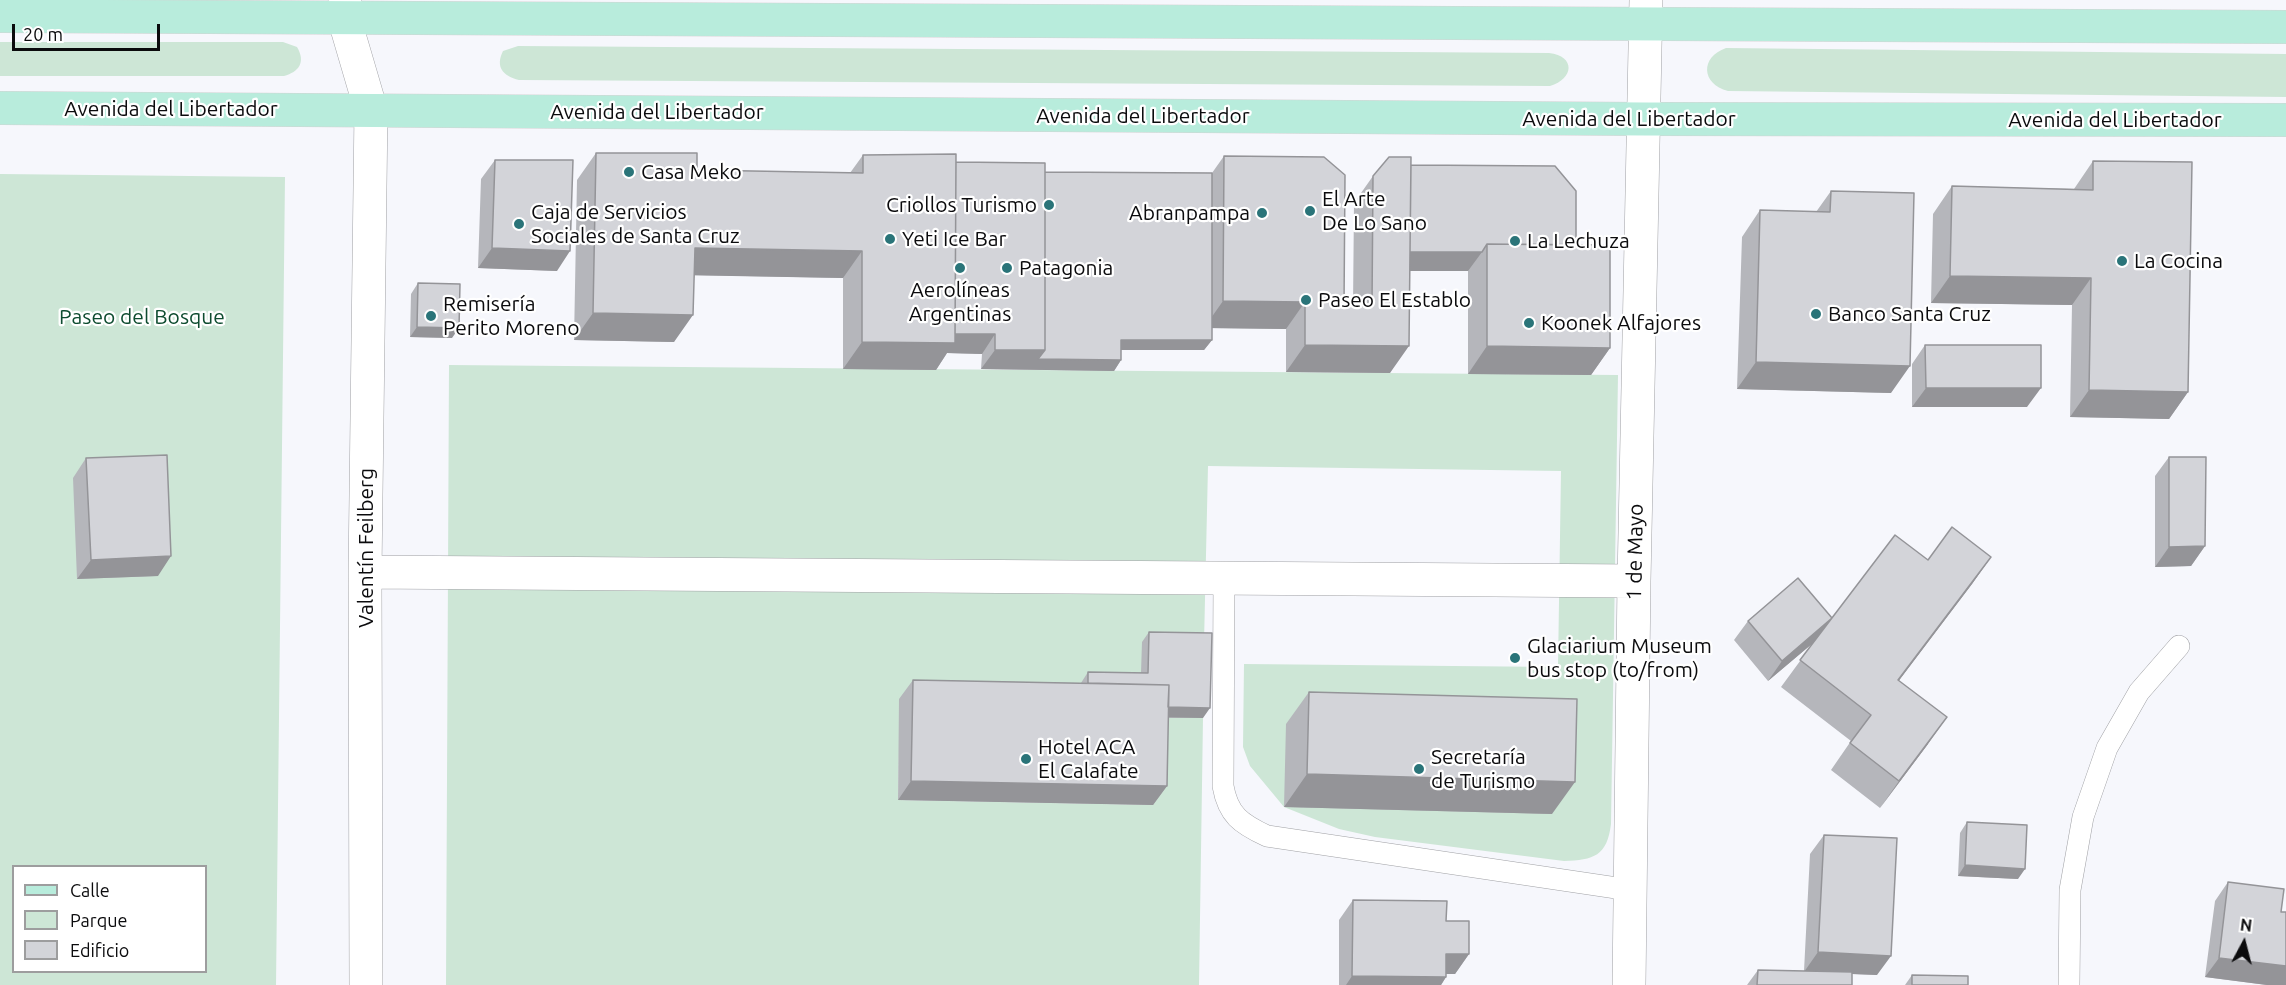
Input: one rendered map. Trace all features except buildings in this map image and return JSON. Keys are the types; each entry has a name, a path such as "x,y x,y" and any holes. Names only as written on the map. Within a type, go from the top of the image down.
{"main road":[{"path":"0,16 344,9 1646,12 2286,27"},
{"name":"Avenida del Libertador","path":"0,108 1645,119 2286,120"}],"street":[{"name":"Valentín Feilberg","path":"344,9 371,110 365,572 366,985"},
{"name":"1 de Mayo","path":"1629,985 1634,581 1646,12"},
{"path":"365,572 1634,581"}],"lane":[{"path":"1224,578 1223,786 1226,801 1235,817 1249,828 1267,836 1630,890"},
{"path":"2069,985 2070,890 2083,817 2107,748 2139,692 2179,646"}],"green space":[{"path":"0,42 283,42 297,47 301,62 294,72 284,76 0,76"},
{"path":"518,46 1549,53 1564,58 1569,68 1564,78 1550,86 519,80 509,76 500,66 503,51"},
{"path":"1726,48 2286,54 2286,97 1728,91 1713,83 1707,70 1712,58"},
{"name":"Paseo del Bosque","path":"0,174 285,177 276,985 0,985"},
{"path":"449,365 1618,375 1611,824 1606,843 1602,850 1591,857 1564,861 1375,837 1339,829 1284,807 1250,766 1243,747 1244,664 1558,667 1561,471 1208,466 1204,643 1141,683 1081,683 900,699 898,800 1153,805 1155,717 1203,718 1199,985 446,985"}],"place":[{"name":"Casa Meko","path":"629,172"},
{"name":"Criollos Turismo","path":"1049,205"},
{"name":"El Arte De Lo Sano","path":"1310,211"},
{"name":"Abranpampa","path":"1262,213"},
{"name":"Caja de Servicios Sociales de Santa Cruz","path":"519,224"},
{"name":"Yeti Ice Bar","path":"890,239"},
{"name":"La Lechuza","path":"1515,241"},
{"name":"La Cocina","path":"2122,261"},
{"name":"Aerolíneas Argentinas","path":"960,268"},
{"name":"Patagonia","path":"1007,268"},
{"name":"Paseo El Establo","path":"1306,300"},
{"name":"Banco Santa Cruz","path":"1816,314"},
{"name":"Remisería Perito Moreno","path":"431,316"},
{"name":"Koonek Alfajores","path":"1529,323"},
{"name":"Glaciarium Museum bus stop (to/from)","path":"1515,658"},
{"name":"Hotel ACA El Calafate","path":"1026,759"},
{"name":"Secretaría de Turismo","path":"1419,769"}]}
